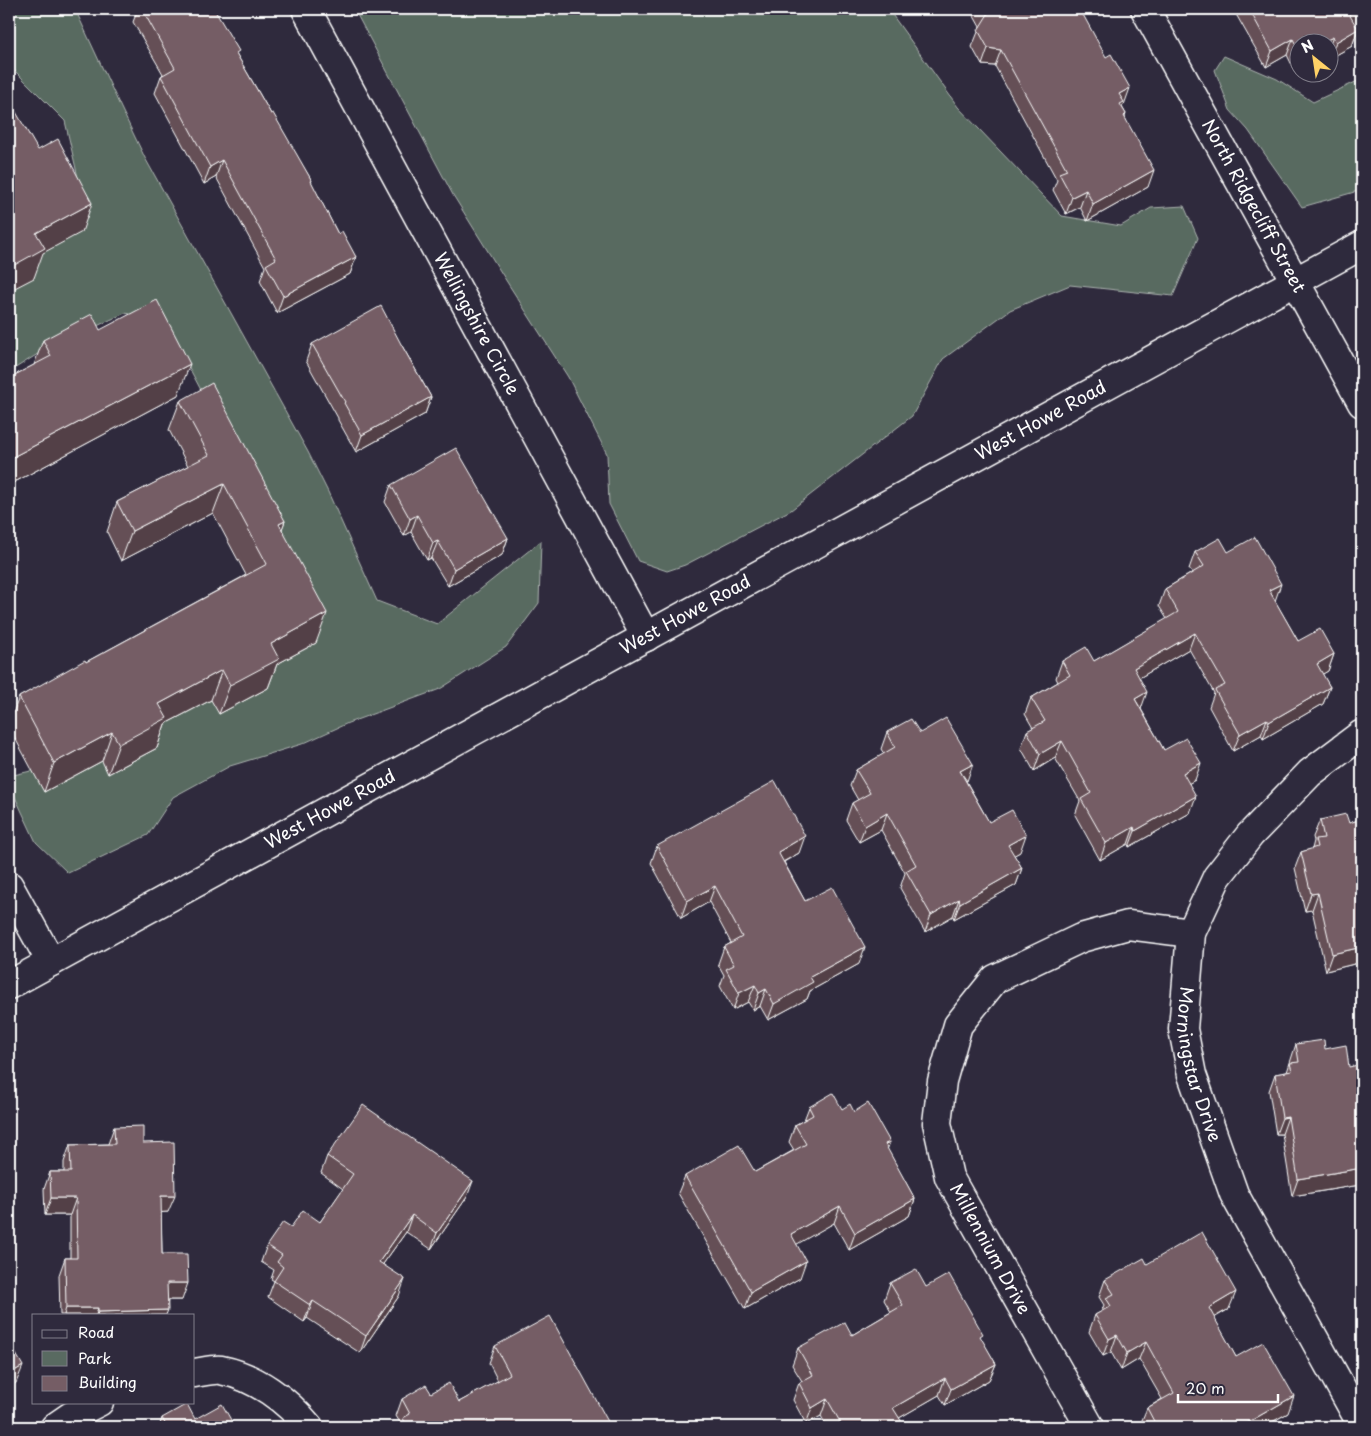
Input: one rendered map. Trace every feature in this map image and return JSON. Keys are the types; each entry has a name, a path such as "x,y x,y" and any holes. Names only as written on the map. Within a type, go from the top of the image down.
{"street":[{"name":"Wellingshire Circle","path":"306,9 646,637"},
{"name":"North Ridgecliff Street","path":"1145,9 1362,403"},
{"name":"West Howe Road","path":"9,986 1362,245"},
{"name":"Morningstar Drive","path":"1361,739 1310,773 1250,835 1217,878 1191,933 1183,1029 1192,1075 1234,1194 1362,1426"},
{"path":"9,886 51,962"},
{"name":"Millennium Drive","path":"1090,1427 949,1177 937,1123 942,1080 958,1025 995,980 1081,938 1128,925 1191,933"},
{"path":"195,1373 219,1370 247,1379 272,1392 299,1414 309,1427"},
{"path":"55,1427 71,1416 95,1404"}],"green space":[{"path":"9,9 75,9 145,158 308,452 377,601 437,624 541,541 539,603 506,647 440,689 348,723 302,744 230,766 173,797 148,835 68,873 36,842 9,784 9,776 66,763 284,547 165,322 125,313 41,352 9,372 9,253 85,208 65,121 9,65"},
{"path":"354,9 888,9 958,107 1062,216 1121,226 1151,208 1184,206 1198,238 1173,296 1070,285 1010,310 943,359 912,416 791,510 685,565 667,571 638,561 609,504 607,454 568,377 453,195"},
{"path":"1224,56 1277,79 1313,102 1362,79 1362,189 1302,207 1248,130 1230,110 1215,70"}],"building":[{"path":"142,9 214,9 239,51 236,53 312,181 338,234 342,231 356,257 283,296 266,265 276,259 222,160 210,167 161,76 175,68"},
{"path":"985,9 1080,9 1106,57 1111,54 1130,88 1119,94 1124,102 1120,104 1126,114 1124,116 1154,170 1093,204 1086,190 1072,197 1059,173 1067,170 1001,50 988,48 978,30 988,14"},
{"path":"1249,9 1358,9 1349,14 1358,29 1338,41 1338,32 1288,32 1288,42 1272,51"},
{"path":"9,100 38,150 58,139 92,203 36,233 45,248 9,268"},
{"path":"157,300 190,364 9,459 9,378 51,356 43,340 92,314 100,330"},
{"path":"381,306 431,397 362,435 312,344"},
{"path":"212,383 285,521 279,524 327,613 271,644 279,659 230,685 222,670 159,704 167,718 119,744 112,732 54,763 19,697 267,564 224,484 132,531 117,502 209,455 180,401"},
{"path":"456,448 508,538 454,569 438,541 433,543 417,515 410,519 391,485"},
{"path":"1255,537 1281,584 1269,590 1298,641 1320,629 1334,654 1317,664 1330,687 1269,722 1267,719 1240,734 1215,690 1225,685 1195,633 1134,668 1147,692 1135,699 1164,750 1186,738 1201,763 1183,773 1196,796 1135,831 1134,827 1106,843 1081,799 1091,793 1062,741 1040,754 1027,731 1045,721 1031,698 1070,675 1062,661 1086,647 1094,661 1178,612 1165,589 1204,566 1195,552 1220,538 1228,552"},
{"path":"946,718 973,764 960,771 989,822 1012,810 1026,835 1008,845 1022,868 960,903 959,899 931,915 906,871 916,865 887,813 865,826 852,803 870,793 856,770 895,747 887,732 911,719 920,733"},
{"path":"775,781 805,836 778,852 805,901 832,887 865,947 810,977 813,982 774,1004 766,989 759,993 755,985 739,993 726,969 734,965 724,947 742,937 715,886 687,901 657,846"},
{"path":"1346,814 1349,823 1362,819 1362,947 1332,954 1318,893 1311,894 1301,852 1317,847 1315,839 1324,838 1320,820"},
{"path":"1324,1040 1325,1049 1346,1045 1349,1067 1362,1064 1362,1168 1298,1179 1288,1117 1282,1118 1275,1074 1292,1071 1290,1063 1299,1062 1296,1044"},
{"path":"833,1093 842,1109 850,1104 854,1112 868,1103 890,1142 885,1144 915,1199 855,1233 840,1206 791,1234 806,1261 751,1292 685,1176 739,1145 755,1172 806,1144 795,1125 813,1115 809,1107"},
{"path":"363,1105 473,1181 437,1233 412,1215 379,1262 405,1279 366,1336 313,1301 310,1305 274,1281 283,1267 277,1262 282,1255 267,1245 283,1222 291,1227 303,1210 320,1222 353,1174 327,1156"},
{"path":"143,1126 143,1143 174,1142 175,1196 161,1196 162,1254 187,1254 188,1283 167,1283 168,1310 98,1312 98,1308 66,1308 65,1258 77,1258 76,1198 51,1198 50,1172 71,1172 70,1145 115,1144 114,1127"},
{"path":"1202,1232 1236,1292 1209,1308 1236,1357 1263,1342 1294,1396 1240,1427 1157,1427 1147,1408 1174,1393 1146,1342 1127,1353 1117,1335 1109,1339 1095,1315 1111,1306 1106,1298 1114,1294 1105,1280 1144,1258 1147,1264"},
{"path":"916,1269 926,1287 949,1274 983,1334 980,1336 996,1364 951,1389 945,1378 893,1408 905,1427 874,1427 873,1424 867,1427 843,1427 827,1399 812,1408 799,1383 813,1375 798,1348 845,1322 852,1335 903,1305 890,1283"},
{"path":"550,1316 611,1427 403,1427 406,1425 403,1418 410,1414 402,1399 426,1385 431,1393 449,1383 459,1402 510,1374 495,1346"},
{"path":"9,1342 23,1366 9,1374"},
{"path":"187,1404 195,1419 222,1404 235,1427 167,1427 162,1418"}]}
